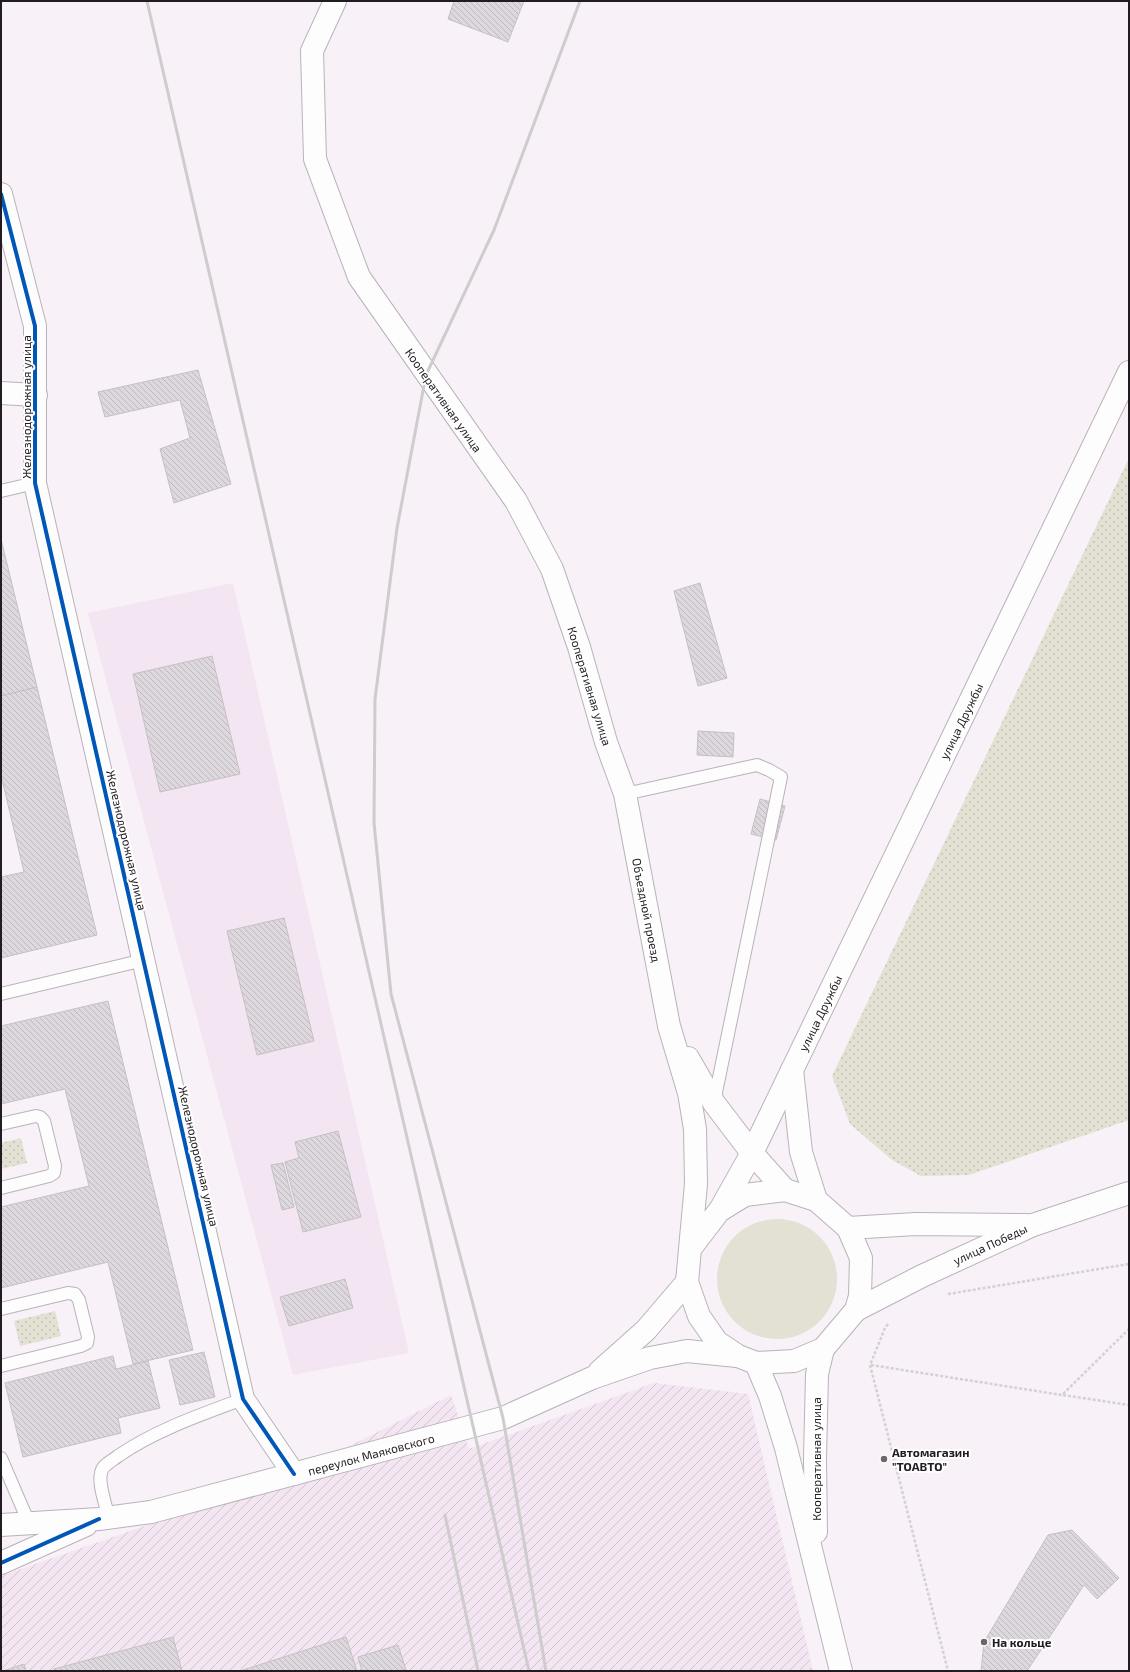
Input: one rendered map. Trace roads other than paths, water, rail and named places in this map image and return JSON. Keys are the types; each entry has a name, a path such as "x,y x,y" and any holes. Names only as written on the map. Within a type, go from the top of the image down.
{"main road":[{"name":"Кооперативная улица","path":"335,1 312,50 315,159 359,277 516,501 552,569 580,647 606,742 625,794"},
{"name":"Железнодорожная улица","path":"1,194 35,326 35,483 244,1399 294,1474"},
{"name":"улица Дружбы","path":"719,1211 752,1153 1129,372"},
{"path":"1,393 36,394"},
{"name":"Объездной проезд","path":"625,794 669,1026"},
{"path":"669,1026 714,1103 752,1153 786,1190"},
{"path":"669,1026 689,1093 694,1129 696,1184 687,1282 699,1316 718,1342 747,1359"},
{"path":"792,1070 801,1152 816,1200"},
{"path":"592,1378 650,1358 687,1351 747,1359 794,1361 823,1349 856,1310 860,1296 861,1258 848,1228 816,1200 786,1190 745,1195 719,1211 690,1249"},
{"name":"улица Победы","path":"856,1310 922,1276 1033,1225 1129,1193"},
{"path":"848,1228 916,1224 1033,1225"},
{"path":"592,1378 646,1330 687,1282"},
{"name":"Кооперативная улица","path":"816,1569 816,1374 823,1349"},
{"name":"Кооперативная улица","path":"747,1359 770,1396 786,1448 841,1671"},
{"name":"переулок Маяковского","path":"1,1525 104,1519 151,1512 503,1418 592,1378"},
{"path":"1,1562 104,1519"}],"lane":[{"path":"1,491 35,483"},
{"path":"625,794 757,765 781,777 714,1103"},
{"path":"1,994 144,960"},
{"path":"1,1124 40,1116 44,1121 55,1166 54,1173 48,1176 1,1188"},
{"path":"1,1309 68,1293 74,1294 79,1300 88,1337 86,1343 81,1346 1,1366"},
{"path":"104,1519 100,1480 101,1471 106,1464 137,1444 172,1427 244,1399"},
{"path":"1,1458 29,1523"}],"railway":[{"path":"147,1 529,1671"},
{"path":"546,1671 503,1418 391,994 374,823 375,699 397,528 426,375 494,230 580,1"},
{"path":"445,1515 478,1671"}],"place":[{"name":"Автомагазин \"ТОАВТО\"","path":"884,1459"},
{"name":"На кольце","path":"984,1642"}]}
